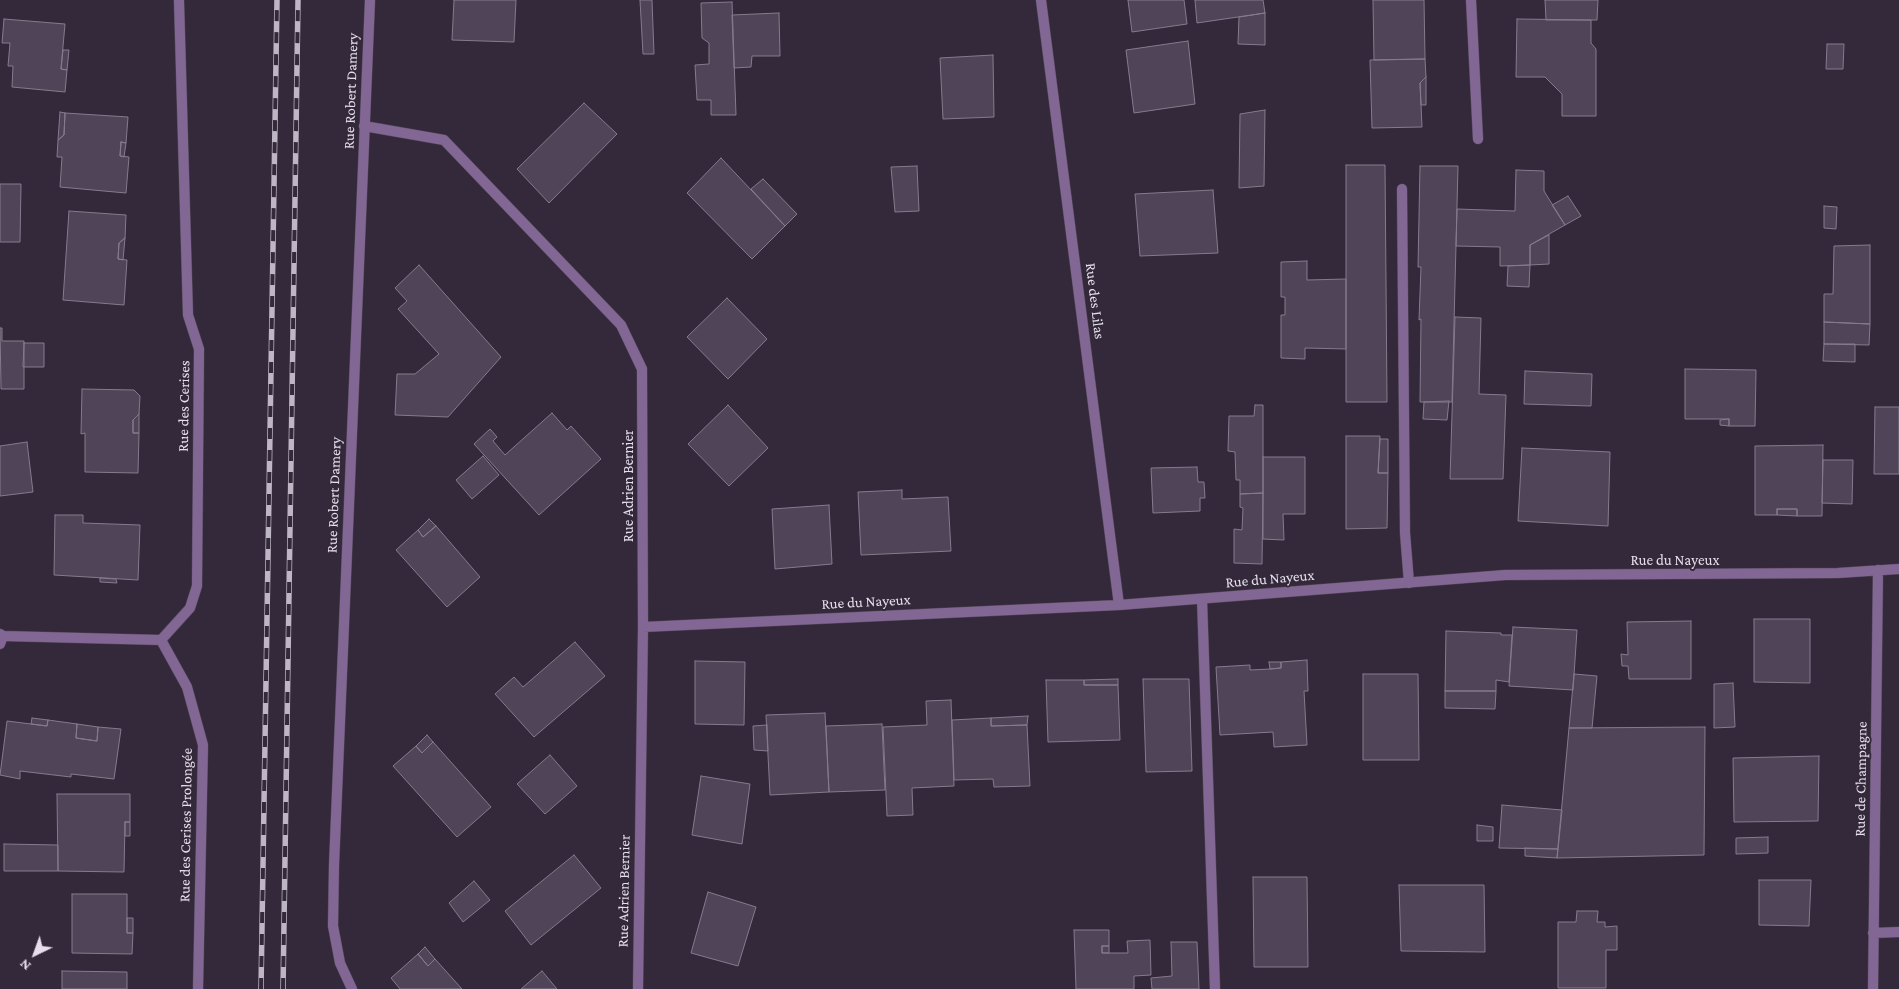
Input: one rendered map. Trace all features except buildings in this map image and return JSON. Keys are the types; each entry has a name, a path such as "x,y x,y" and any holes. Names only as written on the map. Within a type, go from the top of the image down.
{"street":[{"name":"Rue Robert Damery","path":"352,989 340,963 333,926 333,891 370,0"},
{"name":"Rue des Lilas","path":"1041,0 1118,605"},
{"path":"1471,0 1478,139"},
{"name":"Rue des Cerises","path":"161,640 190,608 197,586 199,350 188,315 179,1"},
{"name":"Rue Adrien Bernier","path":"364,126 444,140 620,326 642,369 643,627 638,989"},
{"path":"1402,188 1405,533 1409,583"},
{"name":"Rue du Nayeux","path":"643,627 1118,605 1505,575 1838,573 1899,569"},
{"name":"Rue de Champagne","path":"1873,989 1878,570"},
{"path":"1202,599 1215,989"},
{"path":"1,638 161,640"},
{"name":"Rue des Cerises Prolongée","path":"161,640 187,687 203,745 198,989"},
{"path":"1873,933 1899,932"}],"railway":[{"path":"261,989 277,0"},
{"path":"283,989 298,0"}]}
